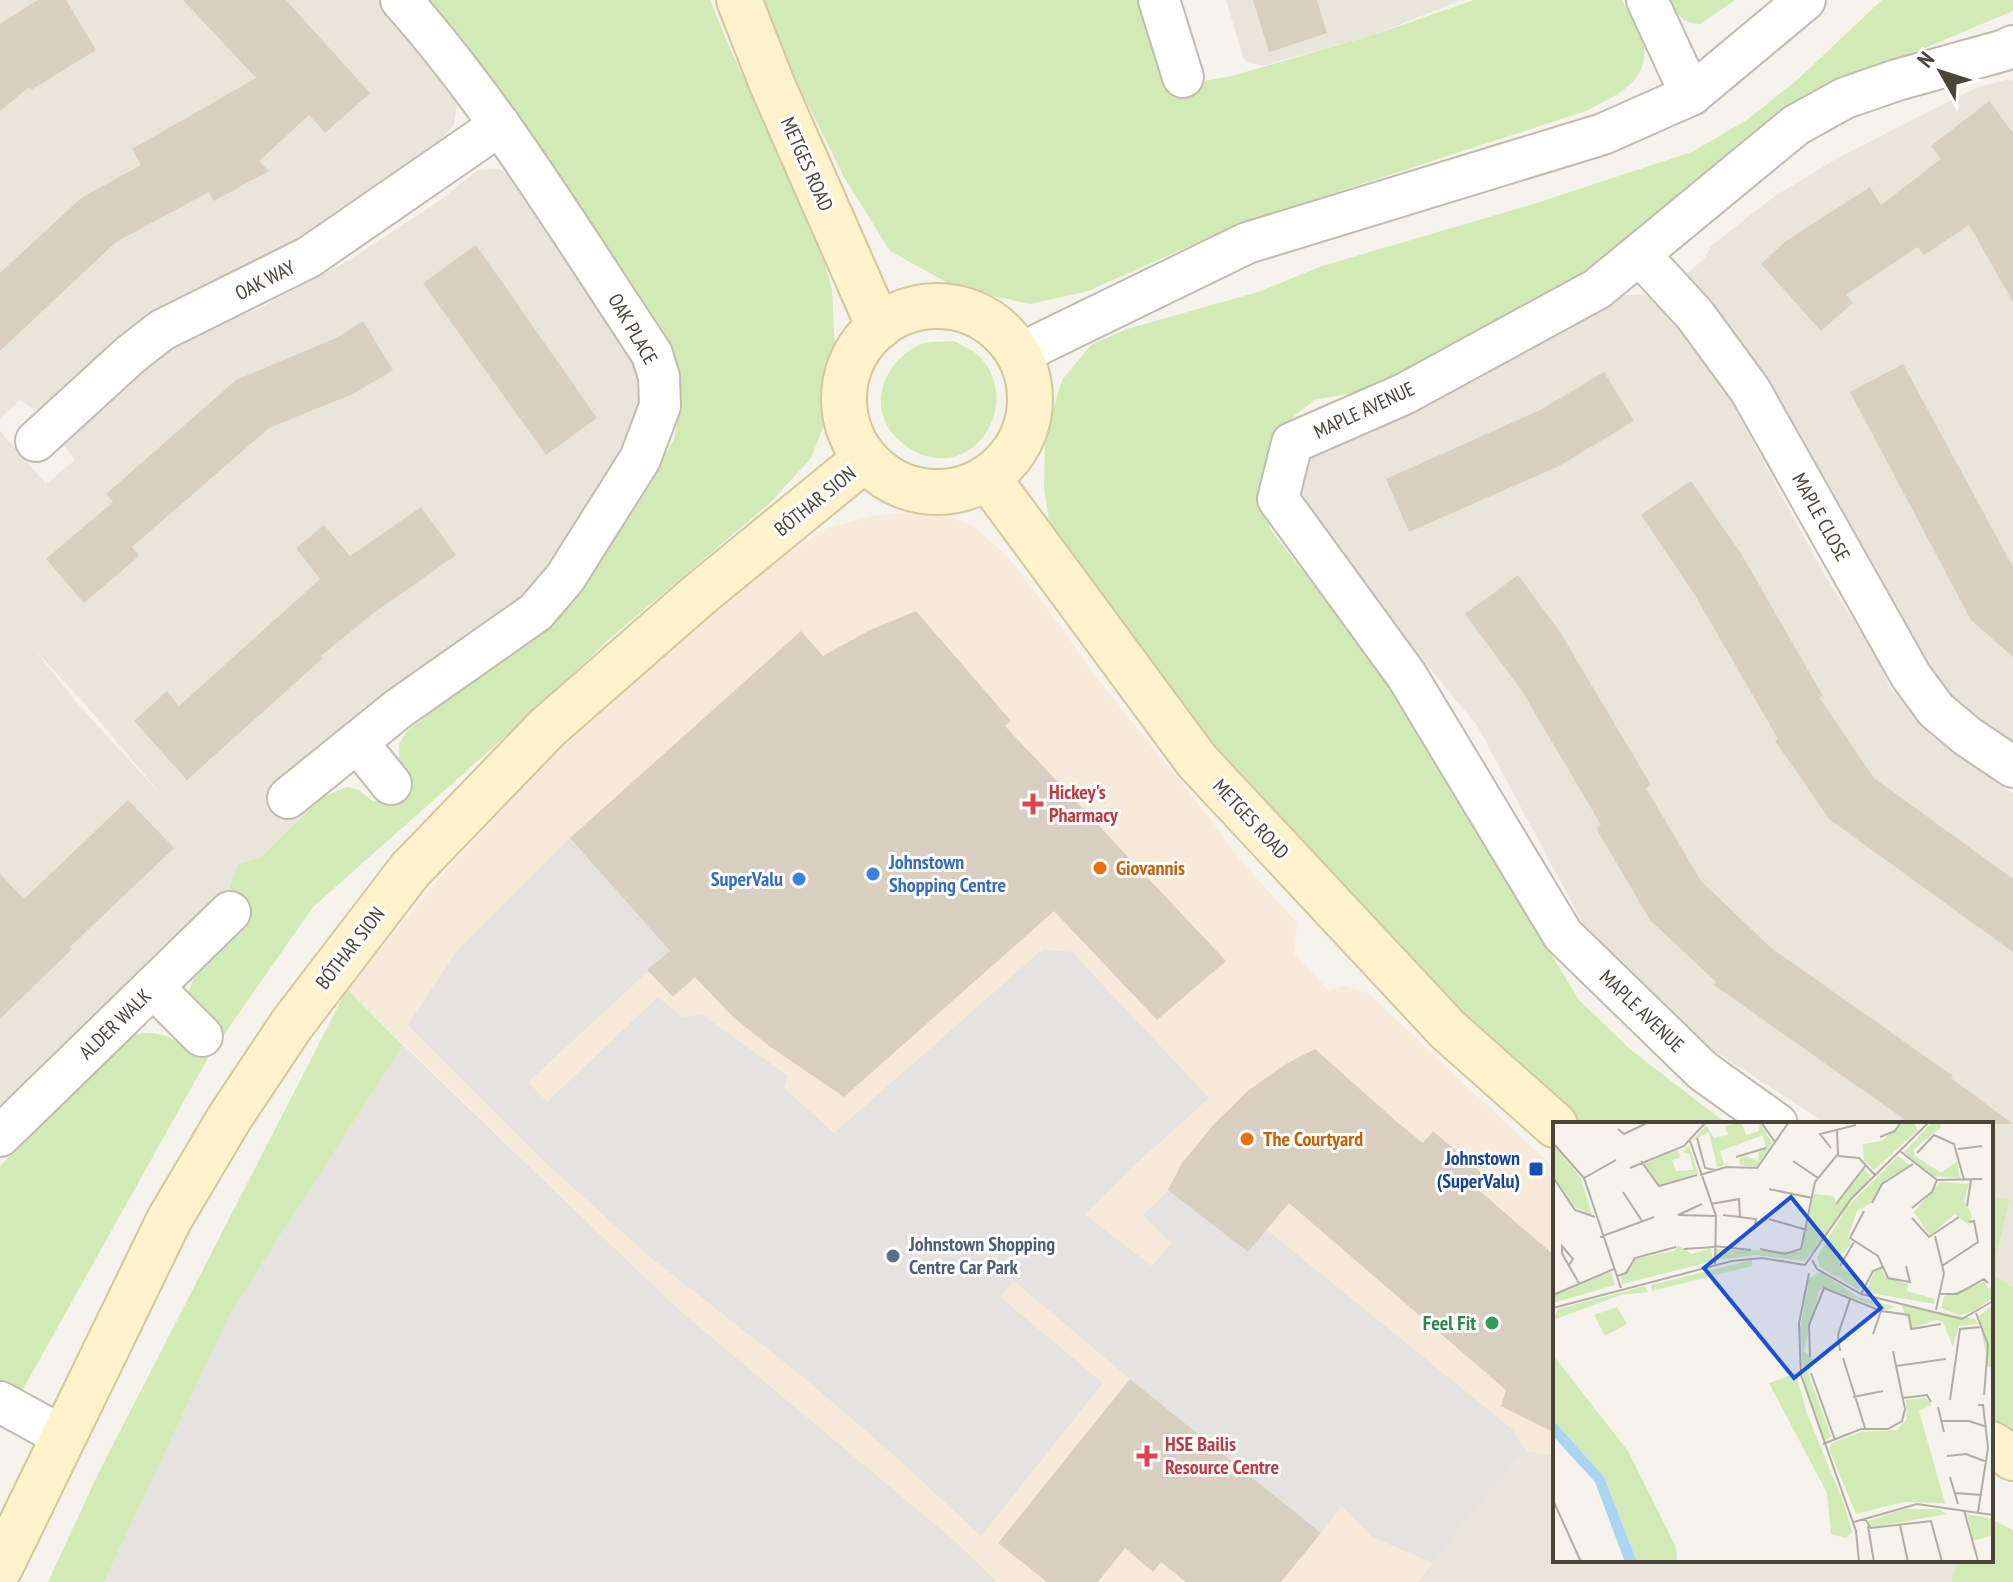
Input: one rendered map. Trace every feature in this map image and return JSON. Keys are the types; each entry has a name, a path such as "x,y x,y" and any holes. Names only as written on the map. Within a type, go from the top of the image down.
{"street":[{"name":"OAK PLACE","path":"288,798 398,709 536,612 565,578 640,459 660,406 659,377 652,354 500,125 441,44 401,0"},
{"name":"METGES ROAD","path":"739,0 772,84 879,327"},
{"path":"1159,0 1183,77"},
{"path":"1647,0 1691,95"},
{"path":"1019,354 1247,243 1603,134 1691,95 1805,0"},
{"name":"MAPLE AVENUE","path":"1774,1122 1703,1071 1563,935 1407,676 1278,499 1292,443 1417,386 1597,289 1796,125 1845,98 2013,46"},
{"name":"OAK WAY","path":"36,441 162,330 309,257 500,125"},
{"name":"MAPLE CLOSE","path":"1640,255 1695,315 1750,390 1911,676 1936,710 1967,736 2013,767"},
{"path":"921,307 956,308 989,321 1019,354 1031,397 1027,426 1009,459 988,478 965,489 946,493 923,492 900,486 865,459 848,427 845,389 852,362 863,342 879,327 903,312 921,307"},
{"name":"BÓTHAR SION","path":"0,1568 169,1220 230,1117 292,1024 410,870 547,728 700,594 865,459"},
{"name":"METGES ROAD","path":"988,478 1197,761 1448,1030 1553,1123"},
{"path":"358,743 391,784"},
{"name":"ALDER WALK","path":"0,1136 230,912"},
{"path":"153,987 202,1036"},
{"path":"0,1402 62,1436"},
{"path":"1993,1445 2013,1458"}],"shaded area":[{"path":"0,0 380,0 419,47 457,103 454,125 433,149 277,252 154,313 47,408 34,410 20,400 0,418"},
{"path":"1226,0 1461,0 1379,33 1262,66 1244,60"},
{"path":"2009,79 2013,82 2013,745 1984,726 1933,678 1750,355 1724,320 1681,278 1704,259 1711,246 1775,196 1841,156 1978,87"},
{"path":"499,169 515,179 642,379 637,421 624,451 550,568 514,606 286,779 310,808 260,858 238,864 222,902 0,1117 0,431 46,484 75,460 64,446 115,393 185,337 260,308 349,260 439,201 478,170","holes":["34,649 167,801 81,708"]},
{"path":"1645,294 1716,373 1825,576 1880,662 1890,688 1937,739 2013,794 2013,1287 1993,1275 2010,1200 1993,1197 1993,1122 1824,1122 1713,1050 1588,933 1478,727 1298,506 1297,479 1310,456 1572,325 1622,295"},
{"name":"Johnstown Shopping Centre","path":"931,510 972,525 1007,556 1092,672 1242,862 1297,923 1294,953 1329,991 1343,986 1368,993 1553,1167 1553,1456 1526,1451 1475,1509 1418,1582 997,1582 955,1541 679,1310 347,989 449,867 543,766 682,639 775,562 827,528 877,515"},
{"path":"570,838 670,951 528,1082 567,1122 569,1143 548,1165 408,1025 456,952"},
{"name":"Johnstown Shopping Centre Car Park","path":"1043,949 1072,952 1209,1098 1127,1172 1085,1215 1152,1266 1171,1243 1143,1215 1169,1190 1248,1252 1267,1230 1512,1429 1526,1451 1433,1563 1372,1537 1341,1506 1321,1533 1014,1281 1000,1297 1103,1383 981,1536 803,1377 650,1257 548,1165 569,1143 567,1122 547,1102 658,997 682,1017 702,1015 787,1075 784,1088 834,1133"},
{"path":"403,1045 679,1310 955,1541 997,1582 104,1582 231,1312"},
{"path":"1526,1451 1553,1456 1553,1562 1957,1562 1951,1582 1418,1582 1475,1509"}],"green space":[{"path":"428,0 710,0 732,53 805,202 817,235 832,290 835,351 828,415 811,458 770,503 608,640 534,711 313,907 209,1056 22,1391 0,1382 0,1166 126,1037 156,1034 184,1045 197,1010 188,993 238,864 260,858 322,797 347,787 359,790 374,802 400,783 399,744 407,731 562,613 651,483 674,439 682,398 676,361 491,80"},
{"path":"761,0 1139,0 1169,94 1193,83 1232,76 1379,33 1474,0 1622,0 1641,34 1644,59 1641,70 1627,87 1586,111 1242,223 1088,291 1030,304 957,288 890,251 844,177 782,52"},
{"path":"1669,0 1735,0 1700,24 1681,17"},
{"path":"1882,0 2013,0 2013,11 1901,58 1556,290 1372,389 1315,400 1294,416 1268,449 1262,491 1270,529 1413,714 1503,875 1579,1000 1631,1050 1724,1122 1572,1122 1328,883 1158,682 1050,528 1044,488 1045,435 1062,380 1091,345 1127,329 1258,292 1322,266 1527,206 1692,152 1747,120 1797,80"},
{"path":"954,341 980,357 992,376 996,397 993,417 984,435 970,449 952,457 931,457 909,448 887,426 881,405 884,383 896,363 914,348 924,343"},
{"path":"347,989 403,1045 231,1312 104,1582 48,1582 98,1474"},
{"path":"1993,1197 2010,1199 1993,1270"},
{"path":"1993,1275 2013,1287 2013,1434 1993,1420"},
{"path":"1993,1520 2013,1530 2013,1582 1951,1582 1957,1562 1993,1562"}],"building":[{"path":"38,0 66,0 96,50 31,90 29,87 0,111 0,24"},
{"path":"183,0 286,0 370,93 325,133 309,115 259,161 269,171 214,201 209,192 116,242 0,351 0,273 81,198 141,165 132,149 256,78"},
{"path":"1253,0 1317,0 1327,33 1269,52"},
{"path":"1989,101 2013,133 2013,302 1969,225 1924,255 1918,247 1846,295 1853,303 1821,331 1761,264 1786,241 1870,187 1881,205 1941,159 1931,146"},
{"path":"476,245 597,418 546,455 423,283"},
{"path":"363,321 393,370 355,393 269,428 132,547 139,556 84,603 46,559 113,502 106,494 236,380 336,338"},
{"path":"1903,364 2013,567 2013,657 1971,620 1850,392"},
{"path":"1604,372 1634,421 1559,466 1409,532 1386,479 1540,410"},
{"path":"1691,481 1742,555 1823,696 1819,697 1874,778 2013,879 2013,952 1829,819 1775,741 1778,739 1696,597 1641,515"},
{"path":"421,507 456,555 371,615 321,656 323,658 187,780 134,721 167,691 179,706 320,579 296,548 324,525 350,556"},
{"path":"1518,575 1560,632 1651,785 1646,788 1701,881 1770,947 1953,1076 1951,1078 2013,1124 1908,1122 1714,985 1716,982 1650,920 1596,828 1601,825 1522,691 1465,614"},
{"name":"Johnstown Shopping Centre","path":"916,611 1011,721 1005,726 1226,961 1157,1020 1054,911 844,1097 769,1046 732,1016 695,977 673,997 647,970 670,951 570,838 801,631 823,656 868,631"},
{"path":"128,800 174,848 0,1019 0,874 24,899"},
{"name":"Feel Fit","path":"1315,1049 1423,1143 1433,1131 1484,1175 1474,1186 1553,1254 1553,1432 1501,1406 1506,1390 1289,1203 1248,1252 1168,1190 1182,1163 1214,1124 1249,1090 1286,1064"},
{"name":"HSE Bailis Resource Centre","path":"1130,1379 1321,1533 1281,1582 1186,1582 1161,1562 1153,1572 1125,1548 1098,1582 1047,1582 998,1543"}],"place":[{"name":"Hickey's Pharmacy","path":"1033,804"},
{"name":"Giovannis","path":"1100,868"},
{"name":"Johnstown Shopping Centre","path":"873,874"},
{"name":"SuperValu","path":"799,879"},
{"name":"The Courtyard","path":"1247,1139"},
{"name":"Johnstown (SuperValu)","path":"1536,1169"},
{"name":"Johnstown Shopping Centre Car Park","path":"893,1256"},
{"name":"Feel Fit","path":"1492,1323"},
{"name":"HSE Bailis Resource Centre","path":"1147,1456"}]}
